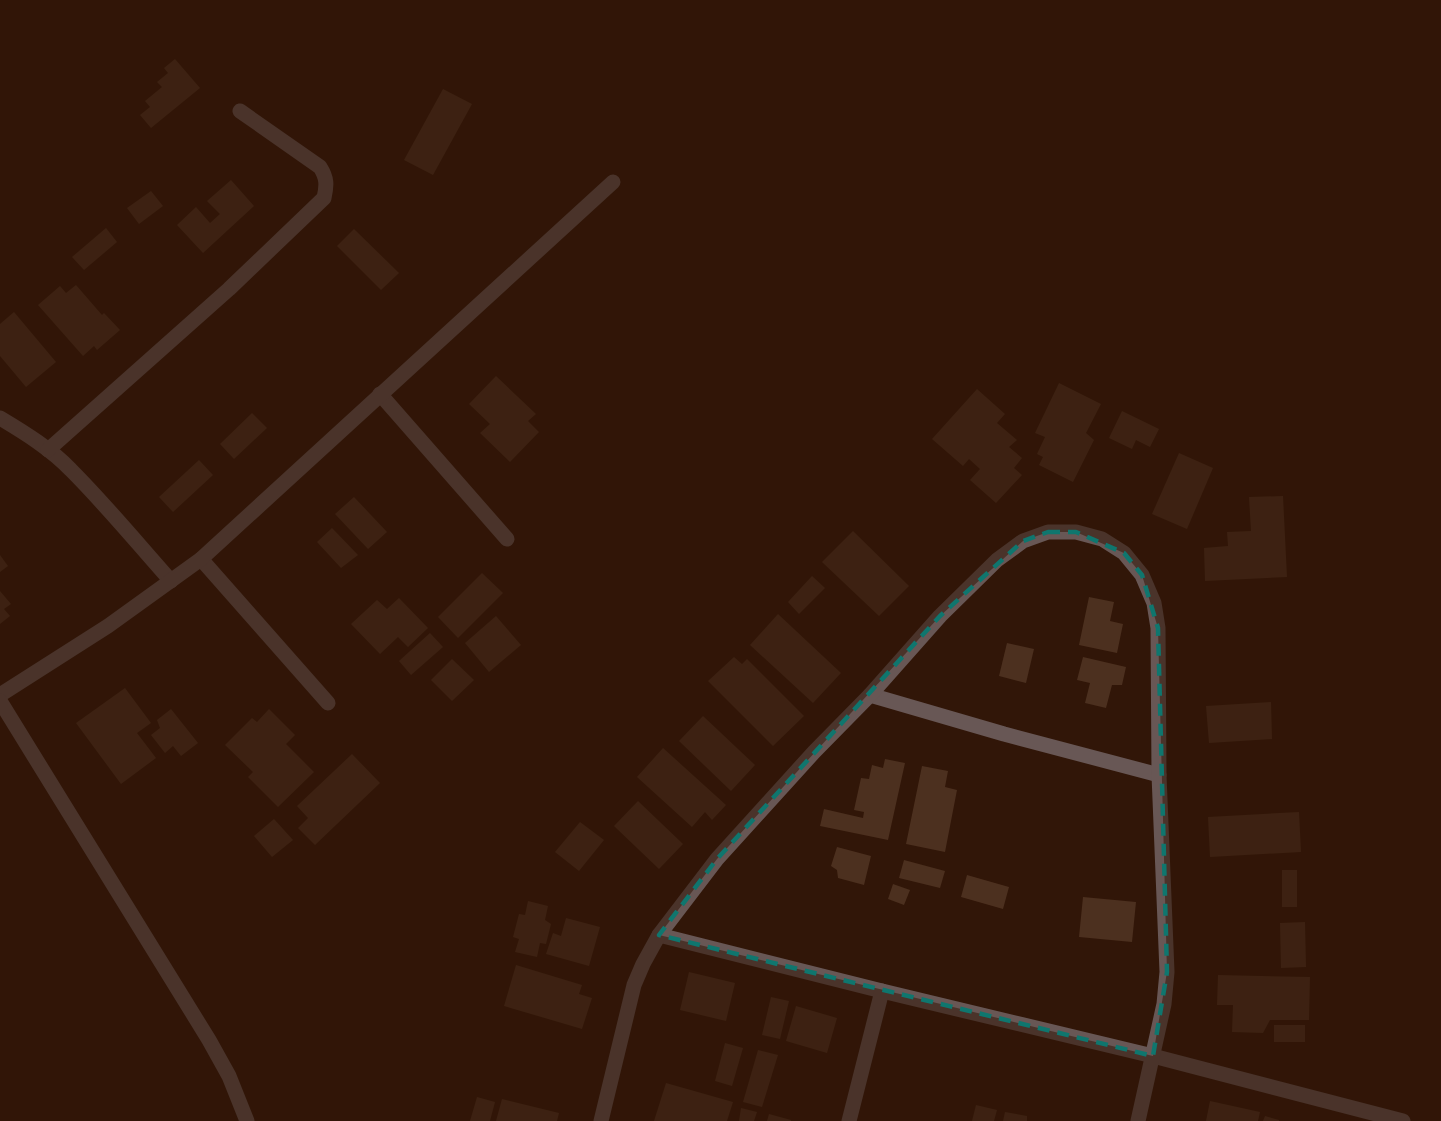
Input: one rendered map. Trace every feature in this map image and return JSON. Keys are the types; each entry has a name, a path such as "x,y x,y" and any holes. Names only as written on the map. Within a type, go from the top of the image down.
{"street":[{"path":"48,450 230,289 324,198 327,188 326,177 320,167 240,111"},
{"path":"0,695 108,626 201,559 613,182"},
{"path":"380,394 507,539"},
{"path":"0,418 48,450 70,469 171,581"},
{"path":"602,1121 634,985 659,934 717,860 940,616 996,560 1023,541 1048,532 1076,532 1102,539 1124,553 1142,575 1154,603 1158,628 1159,775 1167,972 1164,1004 1138,1121"},
{"path":"201,559 328,703"},
{"path":"870,695 1004,734 1159,775"},
{"path":"0,701 209,1040 229,1076 247,1121"},
{"path":"659,934 882,991 1153,1056 1403,1121"},
{"path":"849,1121 882,991"}],"highlighted area":[{"path":"1048,532 1076,532 1124,553 1142,575 1158,628 1167,972 1153,1056 659,935 717,859 940,616 1023,541"}],"building":[{"path":"175,59 200,88 151,128 140,115 150,107 145,101 162,87 157,82 168,73 164,68"},
{"path":"443,89 472,104 433,175 404,160"},
{"path":"231,180 254,206 203,253 177,225 196,207 210,223 220,214 207,201"},
{"path":"151,191 163,206 139,224 127,208"},
{"path":"106,228 117,242 84,270 72,257"},
{"path":"354,229 399,273 381,290 337,246"},
{"path":"76,285 102,315 104,313 120,330 97,350 94,346 83,356 38,305 60,286 66,293"},
{"path":"14,312 56,362 26,387 0,356 0,324"},
{"path":"496,376 536,414 528,421 539,432 510,462 480,433 490,424 469,404"},
{"path":"1059,383 1101,404 1086,433 1094,440 1073,482 1039,465 1043,457 1037,454 1045,437 1035,433"},
{"path":"977,389 1005,414 997,423 1017,440 1009,447 1022,458 1014,468 1022,475 996,503 970,480 980,469 969,459 963,466 932,439"},
{"path":"1122,411 1159,429 1150,447 1136,440 1132,449 1109,438"},
{"path":"252,413 267,428 234,459 220,444"},
{"path":"1179,453 1213,468 1187,529 1152,514"},
{"path":"199,460 213,475 173,512 159,497"},
{"path":"1283,496 1287,577 1205,581 1204,548 1228,546 1227,532 1251,531 1249,497"},
{"path":"354,497 387,532 368,549 335,514"},
{"path":"332,528 358,555 341,568 317,542"},
{"path":"853,531 909,586 879,616 822,562"},
{"path":"0,555 8,566 0,572"},
{"path":"482,573 503,593 458,638 438,617"},
{"path":"812,576 825,588 799,614 788,602"},
{"path":"0,591 11,604 4,609 10,616 0,624"},
{"path":"1089,597 1114,602 1110,621 1123,624 1117,653 1079,645"},
{"path":"399,598 428,628 408,647 398,637 380,654 351,624 377,600 387,609"},
{"path":"778,614 841,673 813,703 750,645"},
{"path":"496,616 521,645 489,672 465,643"},
{"path":"430,633 443,647 411,675 399,661"},
{"path":"1007,643 1034,649 1026,683 999,676"},
{"path":"734,657 742,664 747,659 804,716 773,746 708,681"},
{"path":"1083,657 1126,667 1122,685 1112,685 1106,708 1085,703 1090,683 1077,680"},
{"path":"452,659 474,680 452,701 431,680"},
{"path":"125,688 151,723 137,733 156,758 121,784 76,723"},
{"path":"1271,702 1272,739 1209,743 1206,706"},
{"path":"171,709 198,743 181,756 173,746 165,753 151,735 160,728 157,720"},
{"path":"269,709 295,735 286,744 314,772 278,807 248,777 253,772 225,745 252,718 257,722"},
{"path":"703,716 755,765 731,791 679,741"},
{"path":"663,748 726,805 712,820 705,812 692,827 637,777"},
{"path":"352,754 380,783 315,845 298,828 308,818 297,806"},
{"path":"885,759 905,763 888,840 820,826 824,809 863,818 864,812 854,810 861,778 869,779 872,765 883,768"},
{"path":"922,766 948,771 945,787 957,790 945,852 906,844"},
{"path":"638,801 683,844 659,869 614,826"},
{"path":"1299,812 1301,852 1210,857 1208,817"},
{"path":"274,819 293,840 272,857 254,836"},
{"path":"580,822 604,840 579,871 555,852"},
{"path":"837,847 871,856 864,885 838,878 837,870 831,866"},
{"path":"904,860 945,871 940,888 899,878"},
{"path":"1282,870 1297,870 1297,907 1282,907"},
{"path":"967,875 1009,887 1003,909 961,897"},
{"path":"893,884 910,890 904,905 888,899"},
{"path":"1083,897 1136,902 1132,942 1079,937"},
{"path":"528,901 548,906 545,920 551,924 546,944 540,943 537,957 515,952 519,939 513,937 519,914 525,915"},
{"path":"566,918 600,927 589,966 546,954 553,933 561,936"},
{"path":"1305,922 1306,967 1281,968 1280,923"},
{"path":"516,965 582,985 579,994 592,998 582,1029 504,1006"},
{"path":"689,972 735,983 726,1021 680,1010"},
{"path":"1218,975 1310,977 1309,1020 1270,1020 1263,1033 1232,1032 1233,1005 1217,1005"},
{"path":"771,997 789,1001 780,1039 762,1035"},
{"path":"796,1006 837,1018 827,1053 786,1041"},
{"path":"1274,1025 1305,1025 1305,1042 1274,1042"},
{"path":"725,1043 743,1048 732,1086 715,1081"},
{"path":"758,1050 778,1055 762,1107 743,1102"},
{"path":"666,1083 733,1102 727,1121 654,1121"},
{"path":"477,1097 495,1102 490,1121 470,1121"},
{"path":"502,1099 559,1113 557,1121 496,1121"},
{"path":"1210,1101 1260,1112 1258,1121 1206,1121"},
{"path":"976,1105 997,1110 994,1121 972,1121"},
{"path":"741,1108 757,1112 754,1121 739,1121"},
{"path":"1005,1112 1027,1116 1027,1121 1003,1121"},
{"path":"769,1114 791,1120 791,1121 767,1121"},
{"path":"1265,1116 1279,1120 1279,1121 1263,1121"}]}
